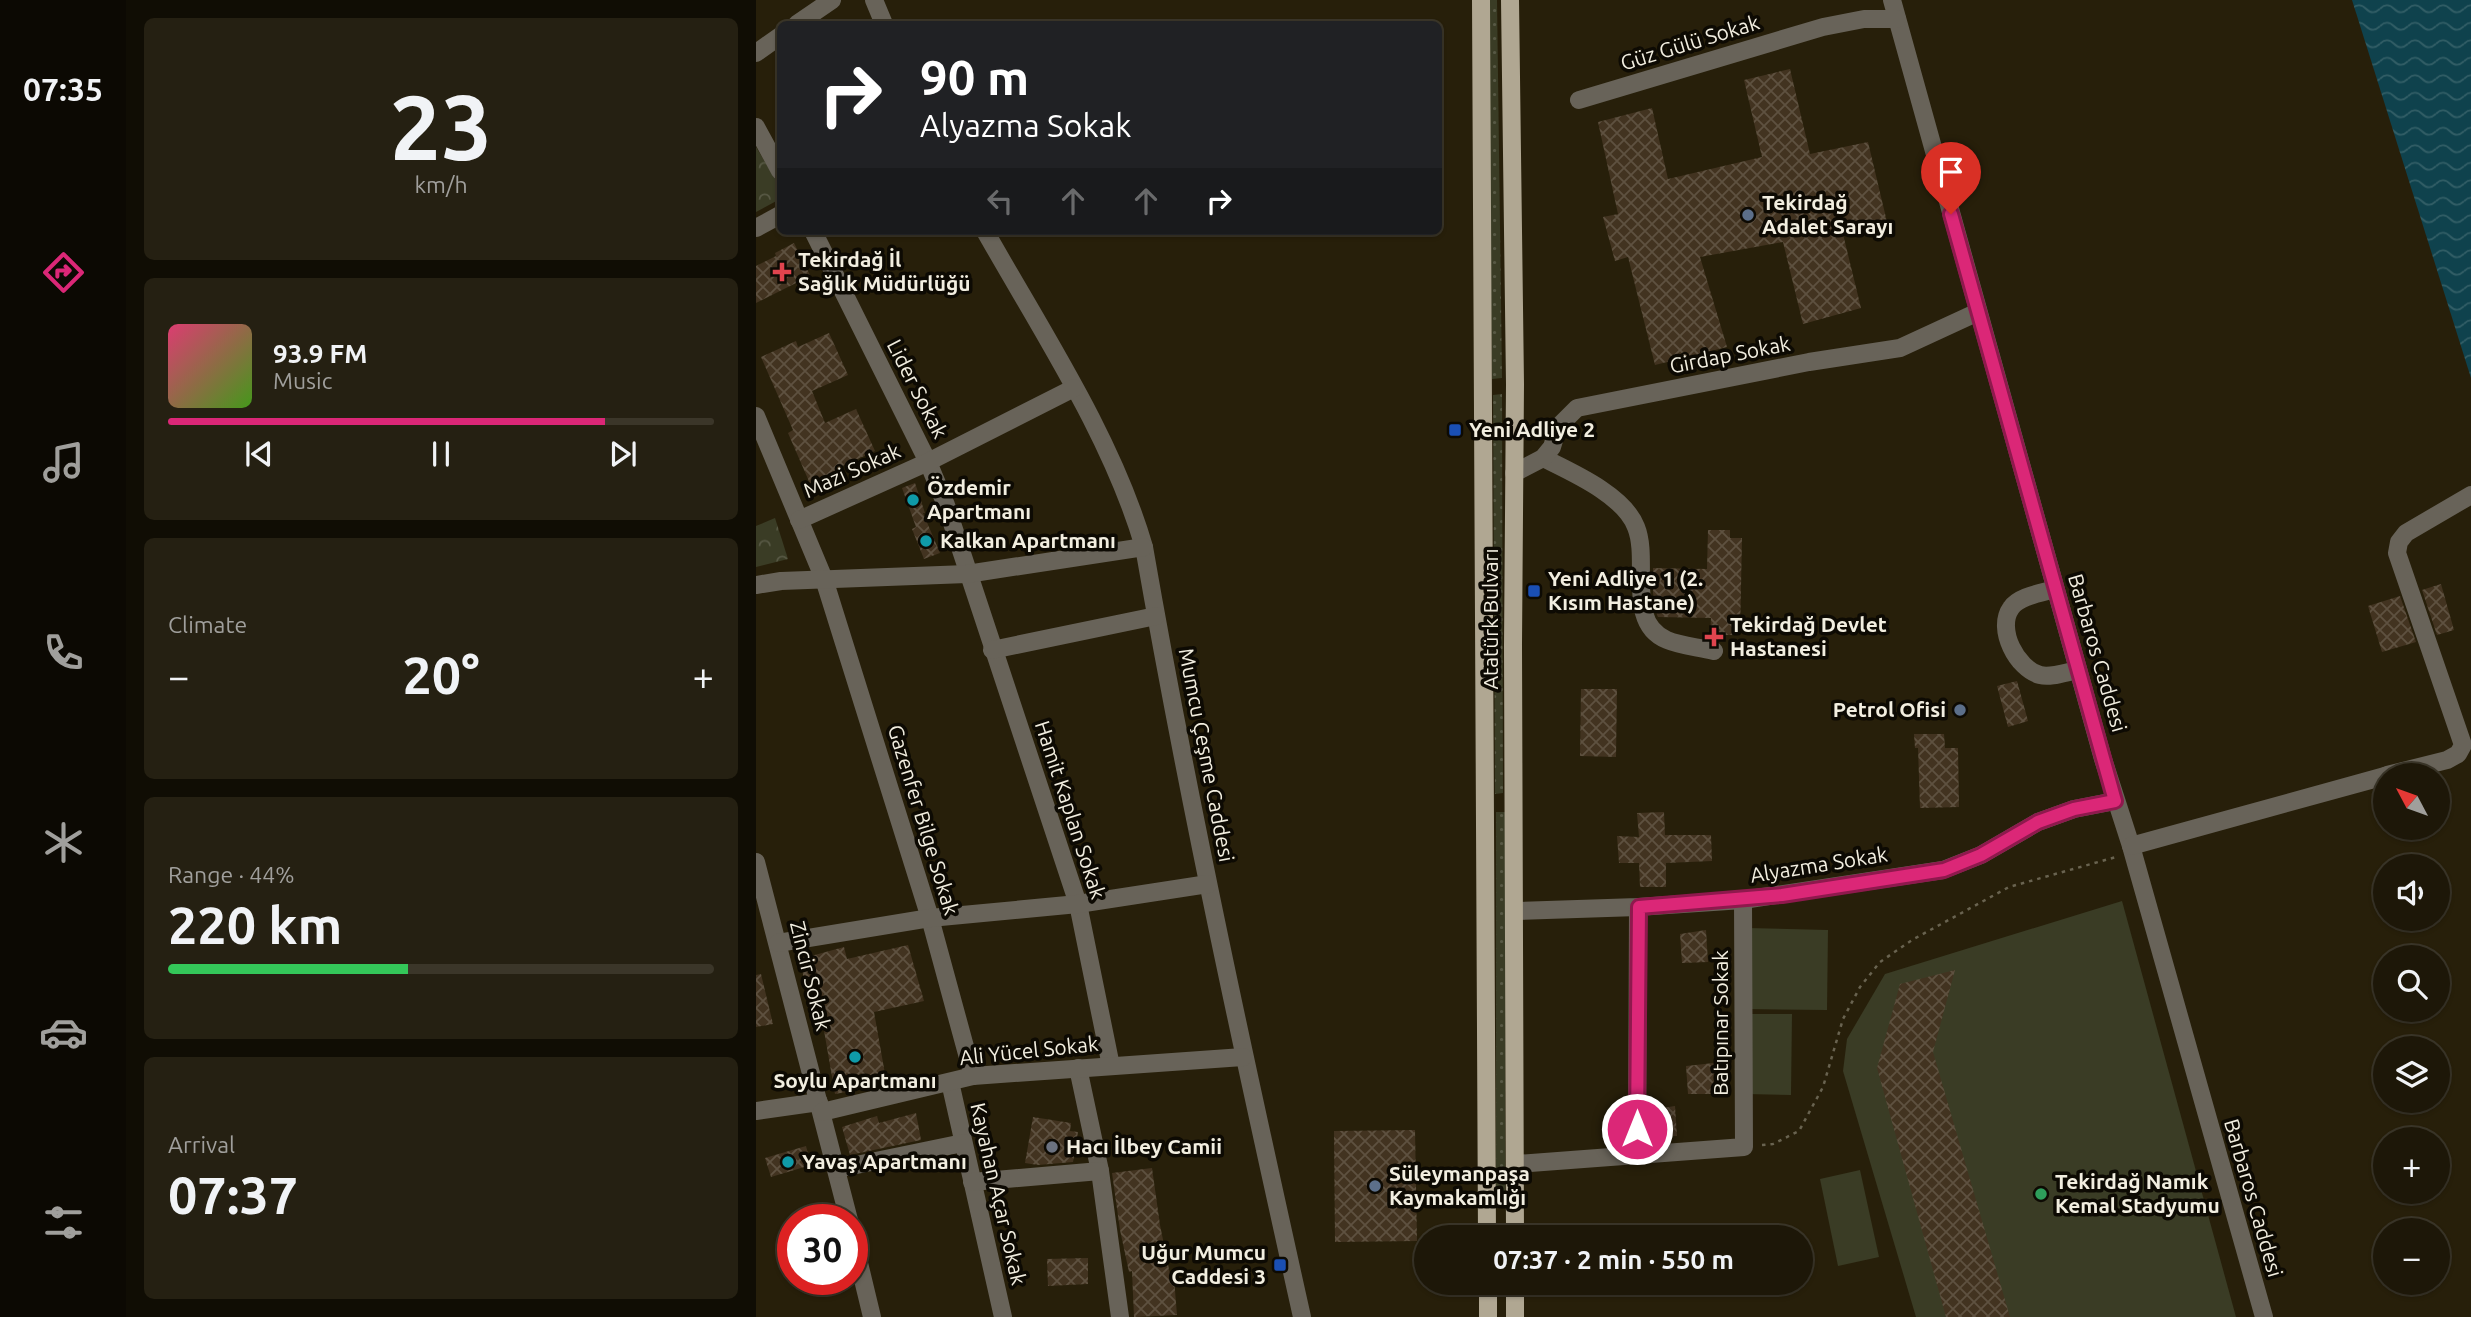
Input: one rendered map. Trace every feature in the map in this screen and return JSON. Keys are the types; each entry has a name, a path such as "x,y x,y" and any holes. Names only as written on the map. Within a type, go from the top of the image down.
{"main road":[{"name":"Atatürk Bulvarı","path":"1480,0 1487,1225"},
{"name":"Atatürk Bulvarı","path":"1510,0 1515,384 1515,1225"},
{"path":"1488,1295 1488,1317"},
{"path":"1515,1295 1515,1317"}],"street":[{"path":"801,21 832,0"},
{"path":"874,0 883,21"},
{"name":"Barbaros Caddesi","path":"1892,0 2055,589 2264,1317"},
{"name":"Güz Gülü Sokak","path":"1578,100 1823,27 1864,19 1897,19"},
{"path":"756,53 777,38"},
{"path":"756,127 777,166"},
{"path":"756,228 777,217"},
{"name":"Lider Sokak","path":"815,235 928,462 946,505 967,574"},
{"name":"Mumcu Çeşme Caddesi","path":"987,235 1073,388 1118,474 1133,509 1144,547 1244,1057 1303,1317"},
{"name":"Girdap Sokak","path":"1543,457 1552,447 1558,428 1577,408 1809,362 1900,348 1978,312"},
{"name":"Mazi Sokak","path":"799,520 928,462 1073,388"},
{"name":"Gazenfer Bilge Sokak","path":"756,416 824,579 930,918 973,1076"},
{"path":"1514,473 1543,457 1586,480 1622,506 1636,527 1642,563 1642,606 1650,628 1666,640 1714,651"},
{"path":"2436,763 2458,754 2463,745 2397,553 2399,542 2406,533 2471,495"},
{"path":"756,585 781,581 967,574 1144,547"},
{"name":"Hamit Kaplan Sokak","path":"967,574 1078,904 1111,1066"},
{"path":"2055,589 2025,598 2011,606 2006,618 2006,632 2015,654 2026,668 2040,675 2078,670"},
{"path":"992,650 1156,616"},
{"path":"2131,849 2373,779"},
{"name":"Alyazma Sokak","path":"1515,911 1743,900 1944,870 1981,855 2038,822 2074,809 2115,801"},
{"name":"Zincir Sokak","path":"756,862 845,1204"},
{"path":"778,943 930,918 1078,904 1208,884"},
{"name":"Batıpınar Sokak","path":"1743,900 1745,1147"},
{"path":"1637,1156 1639,907"},
{"name":"Ali Yücel Sokak","path":"756,1111 820,1107 973,1076 1244,1057"},
{"path":"1078,1068 1100,1171 1120,1317"},
{"name":"Kayahan Açar Sokak","path":"950,1082 1003,1317"},
{"path":"837,1169 963,1143"},
{"path":"1516,1164 1745,1147"},
{"path":"972,1182 1100,1171"},
{"path":"867,1295 872,1317"}],"path":[{"path":"1745,1147 1773,1144 1800,1131 1823,1087 1843,1019 1860,986 1880,962 1912,940 2009,887 2131,849"}],"green space":[{"path":"1487,0 1497,0 1502,378 1492,379"},
{"path":"756,147 777,182 777,201 756,212"},
{"path":"1502,394 1503,793 1495,794 1493,395"},
{"path":"775,518 788,559 756,567 756,526"},
{"path":"1496,812 1506,812 1505,1203 1496,1204"},
{"name":"Tekirdağ Namık Kemal Stadyumu","path":"2122,901 2236,1317 1916,1317 1843,1071 1847,1039 1885,974"},
{"path":"1747,928 1828,930 1827,1010 1745,1009"},
{"path":"1748,1014 1792,1014 1791,1095 1746,1094"},
{"path":"1860,1170 1879,1257 1838,1266 1820,1179"}],"water":[{"path":"2352,0 2471,0 2471,378"}],"building":[{"name":"Tekirdağ Adalet Sarayı","path":"1790,69 1810,154 1868,142 1887,222 1842,230 1861,308 1803,324 1783,242 1700,257 1727,347 1655,365 1628,257 1615,261 1603,217 1618,214 1598,122 1652,108 1668,179 1762,157 1744,80"},
{"name":"Tekirdağ İl Sağlık Müdürlüğü","path":"794,243 812,279 797,286 796,283 756,303 756,266"},
{"path":"829,333 848,375 812,391 825,423 856,409 875,451 838,468 841,473 811,486 788,433 793,430 761,357 796,341 798,347"},
{"path":"915,483 923,513 940,553 924,559 912,529 916,527 902,488"},
{"path":"1708,530 1730,530 1730,538 1742,538 1740,635 1710,635 1711,618 1657,615 1653,593 1653,568 1707,569"},
{"path":"2441,584 2454,630 2437,635 2422,590"},
{"path":"2400,596 2416,642 2382,652 2368,606"},
{"path":"2017,681 2028,721 2008,727 1997,686"},
{"path":"1581,689 1617,689 1616,757 1580,756"},
{"path":"1914,734 1944,734 1945,748 1958,748 1959,807 1920,808 1918,748 1915,748"},
{"path":"1664,812 1665,835 1711,835 1712,861 1666,863 1666,887 1640,887 1639,863 1619,863 1617,836 1639,837 1637,813"},
{"path":"1706,930 1708,962 1682,963 1680,934"},
{"path":"908,945 924,1001 874,1012 887,1085 835,1094 822,1019 812,1021 800,959 844,947 847,959"},
{"path":"1955,970 1933,1052 2010,1317 1946,1317 1877,1068 1900,984"},
{"path":"761,974 773,1024 756,1027 756,975"},
{"path":"1723,1062 1722,1094 1688,1094 1686,1066"},
{"path":"1675,1106 1677,1136 1648,1137 1649,1110"},
{"path":"916,1113 921,1140 850,1155 842,1127 877,1116 879,1123"},
{"name":"Hacı İlbey Camii","path":"1033,1117 1071,1123 1070,1131 1078,1132 1073,1162 1038,1165 1025,1163"},
{"name":"Süleymanpaşa Kaymakamlığı","path":"1415,1130 1417,1225 1414,1225 1414,1241 1335,1242 1334,1131"},
{"name":"Yavaş Apartmanı","path":"806,1146 811,1165 771,1177 765,1158"},
{"path":"1152,1168 1160,1225 1171,1279 1174,1278 1177,1315 1134,1317 1132,1271 1129,1272 1120,1230 1112,1173"},
{"path":"1088,1258 1088,1284 1048,1286 1047,1259"}],"place":[{"name":"Tekirdağ Adalet Sarayı","path":"1748,215"},
{"name":"Tekirdağ İl Sağlık Müdürlüğü","path":"782,272"},
{"name":"Yeni Adliye 2","path":"1455,430"},
{"name":"Özdemir Apartmanı","path":"913,500"},
{"name":"Kalkan Apartmanı","path":"926,541"},
{"name":"Yeni Adliye 1 (2. Kısım Hastane)","path":"1534,591"},
{"name":"Tekirdağ Devlet Hastanesi","path":"1714,637"},
{"name":"Petrol Ofisi","path":"1960,710"},
{"name":"Soylu Apartmanı","path":"855,1057"},
{"name":"Hacı İlbey Camii","path":"1052,1147"},
{"name":"Yavaş Apartmanı","path":"788,1162"},
{"name":"Süleymanpaşa Kaymakamlığı","path":"1375,1186"},
{"name":"Tekirdağ Namık Kemal Stadyumu","path":"2041,1194"},
{"name":"Uğur Mumcu Caddesi 3","path":"1280,1265"}],"route":[{"path":"1637,1129 1639,907 1801,893 1944,870 1981,855 2038,822 2074,809 2115,801 1951,214"}]}
